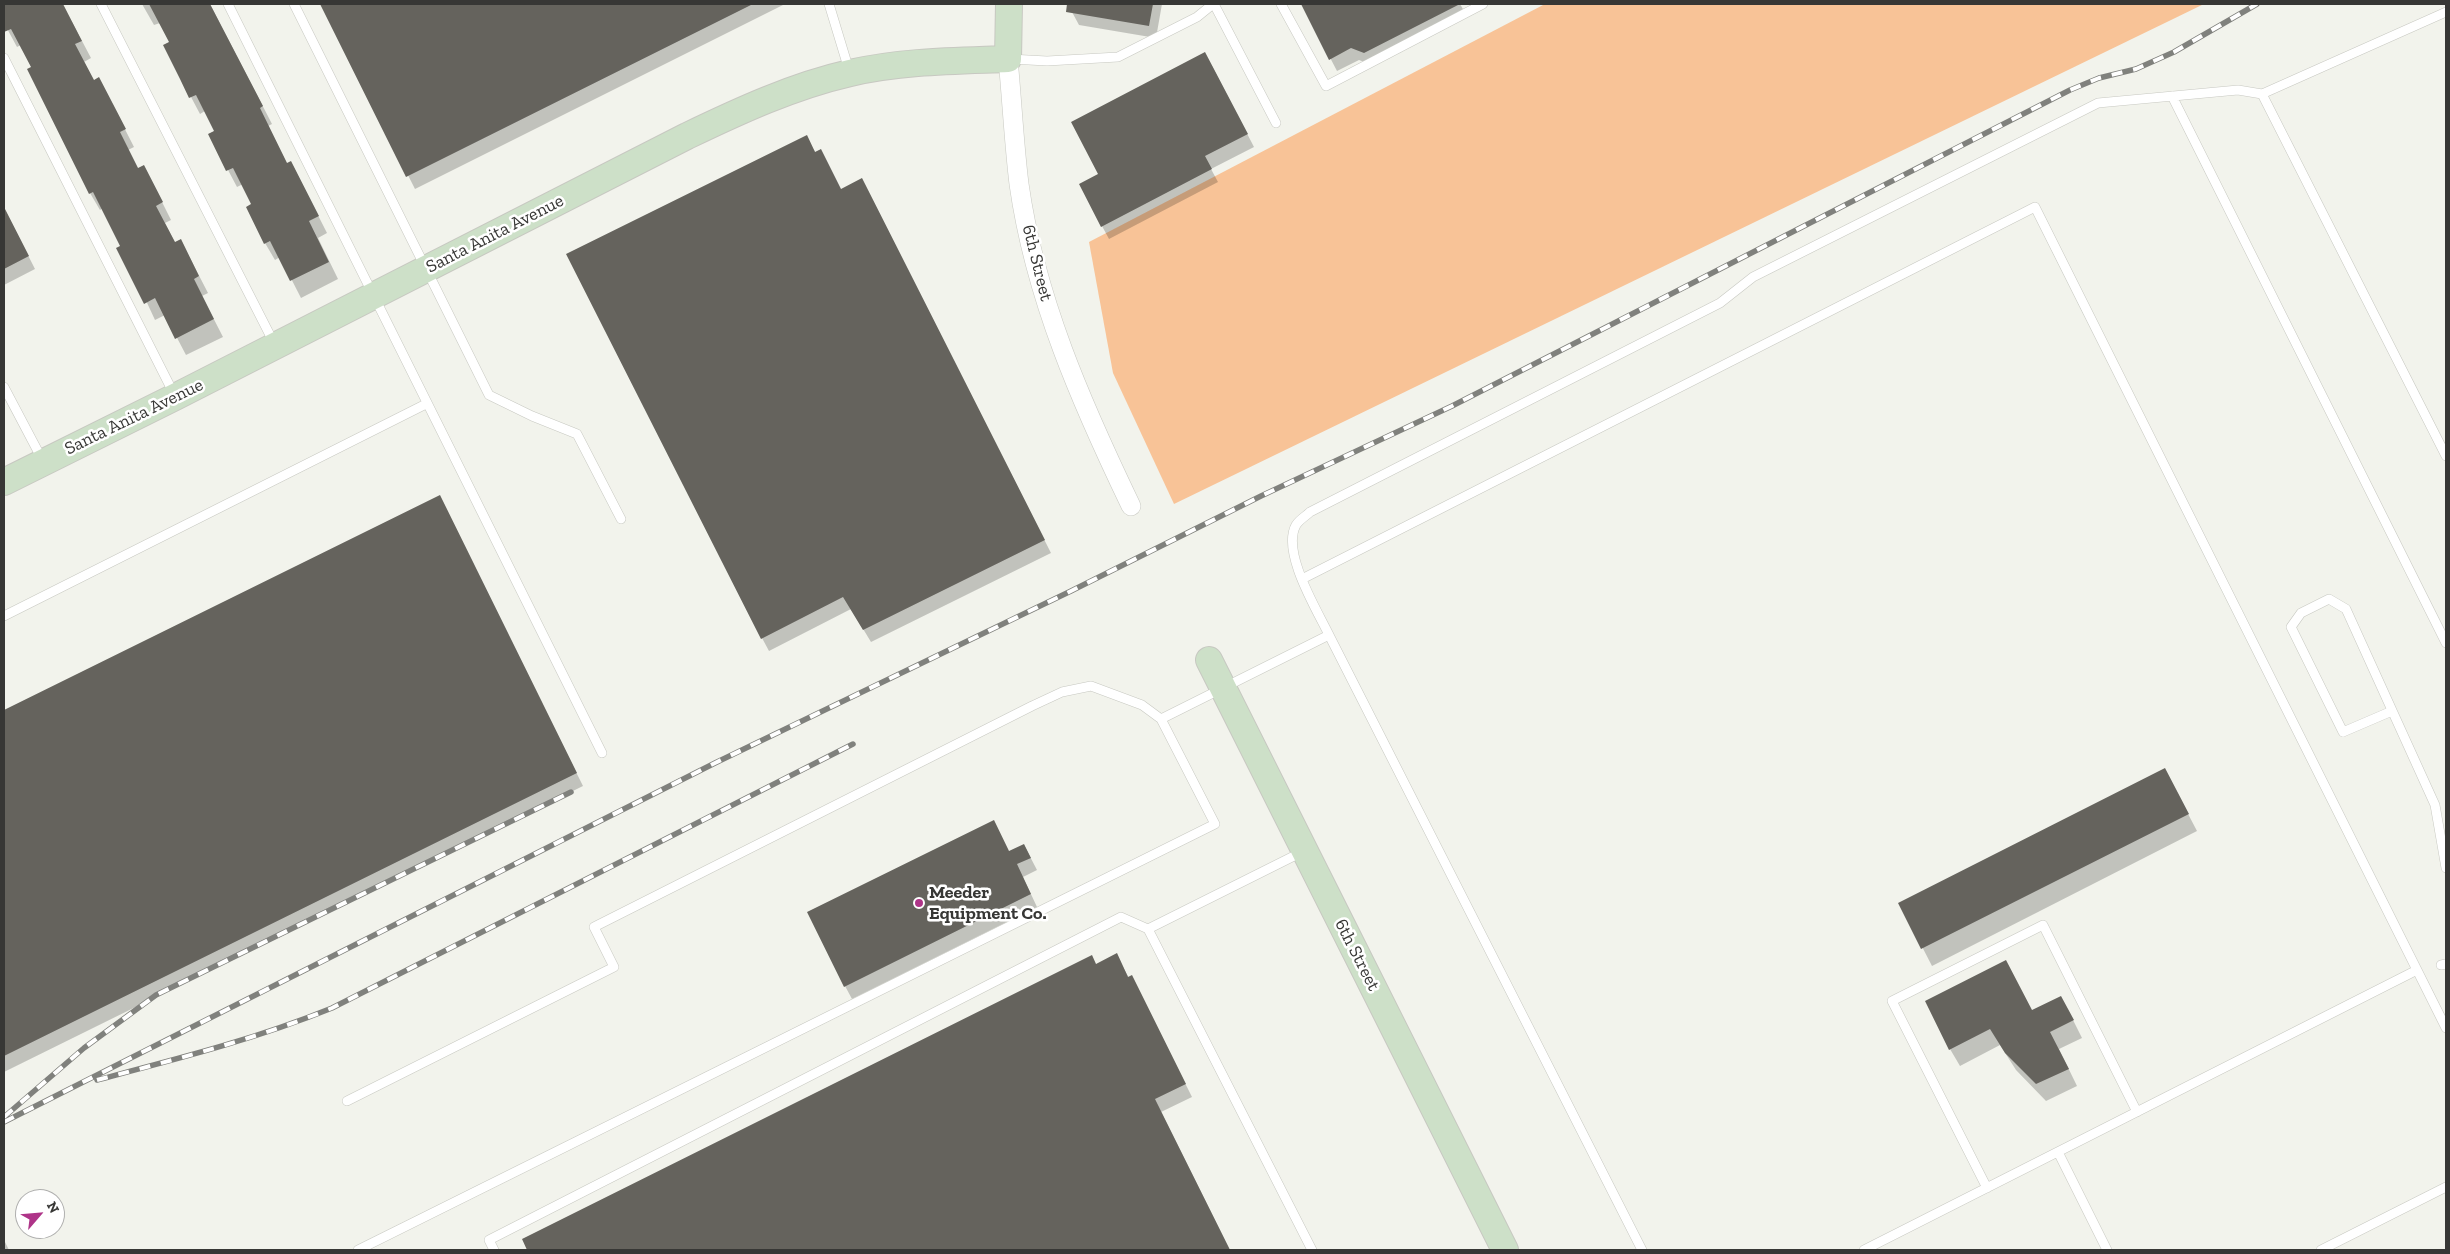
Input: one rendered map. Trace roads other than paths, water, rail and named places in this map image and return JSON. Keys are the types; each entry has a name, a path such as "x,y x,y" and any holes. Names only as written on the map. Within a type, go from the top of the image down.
{"street":[{"name":"6th Street","path":"1009,4 1008,59 1019,184 1043,289 1074,382 1098,438 1131,506"},
{"name":"Santa Anita Avenue","path":"4,482 731,115 770,98 850,73 934,61 1008,59"},
{"name":"6th Street","path":"1209,660 1505,1250"}],"lane":[{"path":"102,4 275,346"},
{"path":"228,4 372,296 602,753"},
{"path":"294,4 396,210 428,267 489,395 532,416 577,434 621,519"},
{"path":"829,4 850,73"},
{"path":"1008,59 1047,61 1118,57 1197,17 1213,4 1276,123"},
{"path":"1281,4 1326,86 1482,4"},
{"path":"1642,1250 1328,635 1302,579 1292,547 1296,525 1310,512 1720,303 1753,277 2098,103 2238,90 2262,94 2446,12"},
{"path":"4,58 175,397"},
{"path":"2262,94 2446,456"},
{"path":"2172,96 2446,643"},
{"path":"1302,579 2035,207 2446,1028"},
{"path":"4,387 43,461"},
{"path":"4,616 426,404"},
{"path":"2392,710 2343,732 2291,627 2301,613 2330,598 2346,609 2392,710 2435,806 2446,868"},
{"path":"1161,719 1328,635"},
{"path":"347,1101 614,967 594,928 1062,692 1091,686 1142,705 1161,719 1215,824 358,1250"},
{"path":"1148,929 1304,850"},
{"path":"494,1250 488,1240 1121,917 1148,929 1312,1250"},
{"path":"1987,1188 1892,1001 2043,925 2137,1112"},
{"path":"1864,1250 2417,970"},
{"path":"2058,1152 2107,1250"},
{"path":"2321,1250 2446,1187"}],"railway":[{"path":"4,1122 715,763 1071,591 1261,496 1452,406 2070,90 2099,78 2136,69 2174,52 2257,4"},
{"path":"97,1080 245,1039 332,1008 853,744"},
{"path":"4,1117 84,1048 156,995 571,792"}],"place":[{"name":"Meeder Equipment Co.","path":"919,903"}]}
